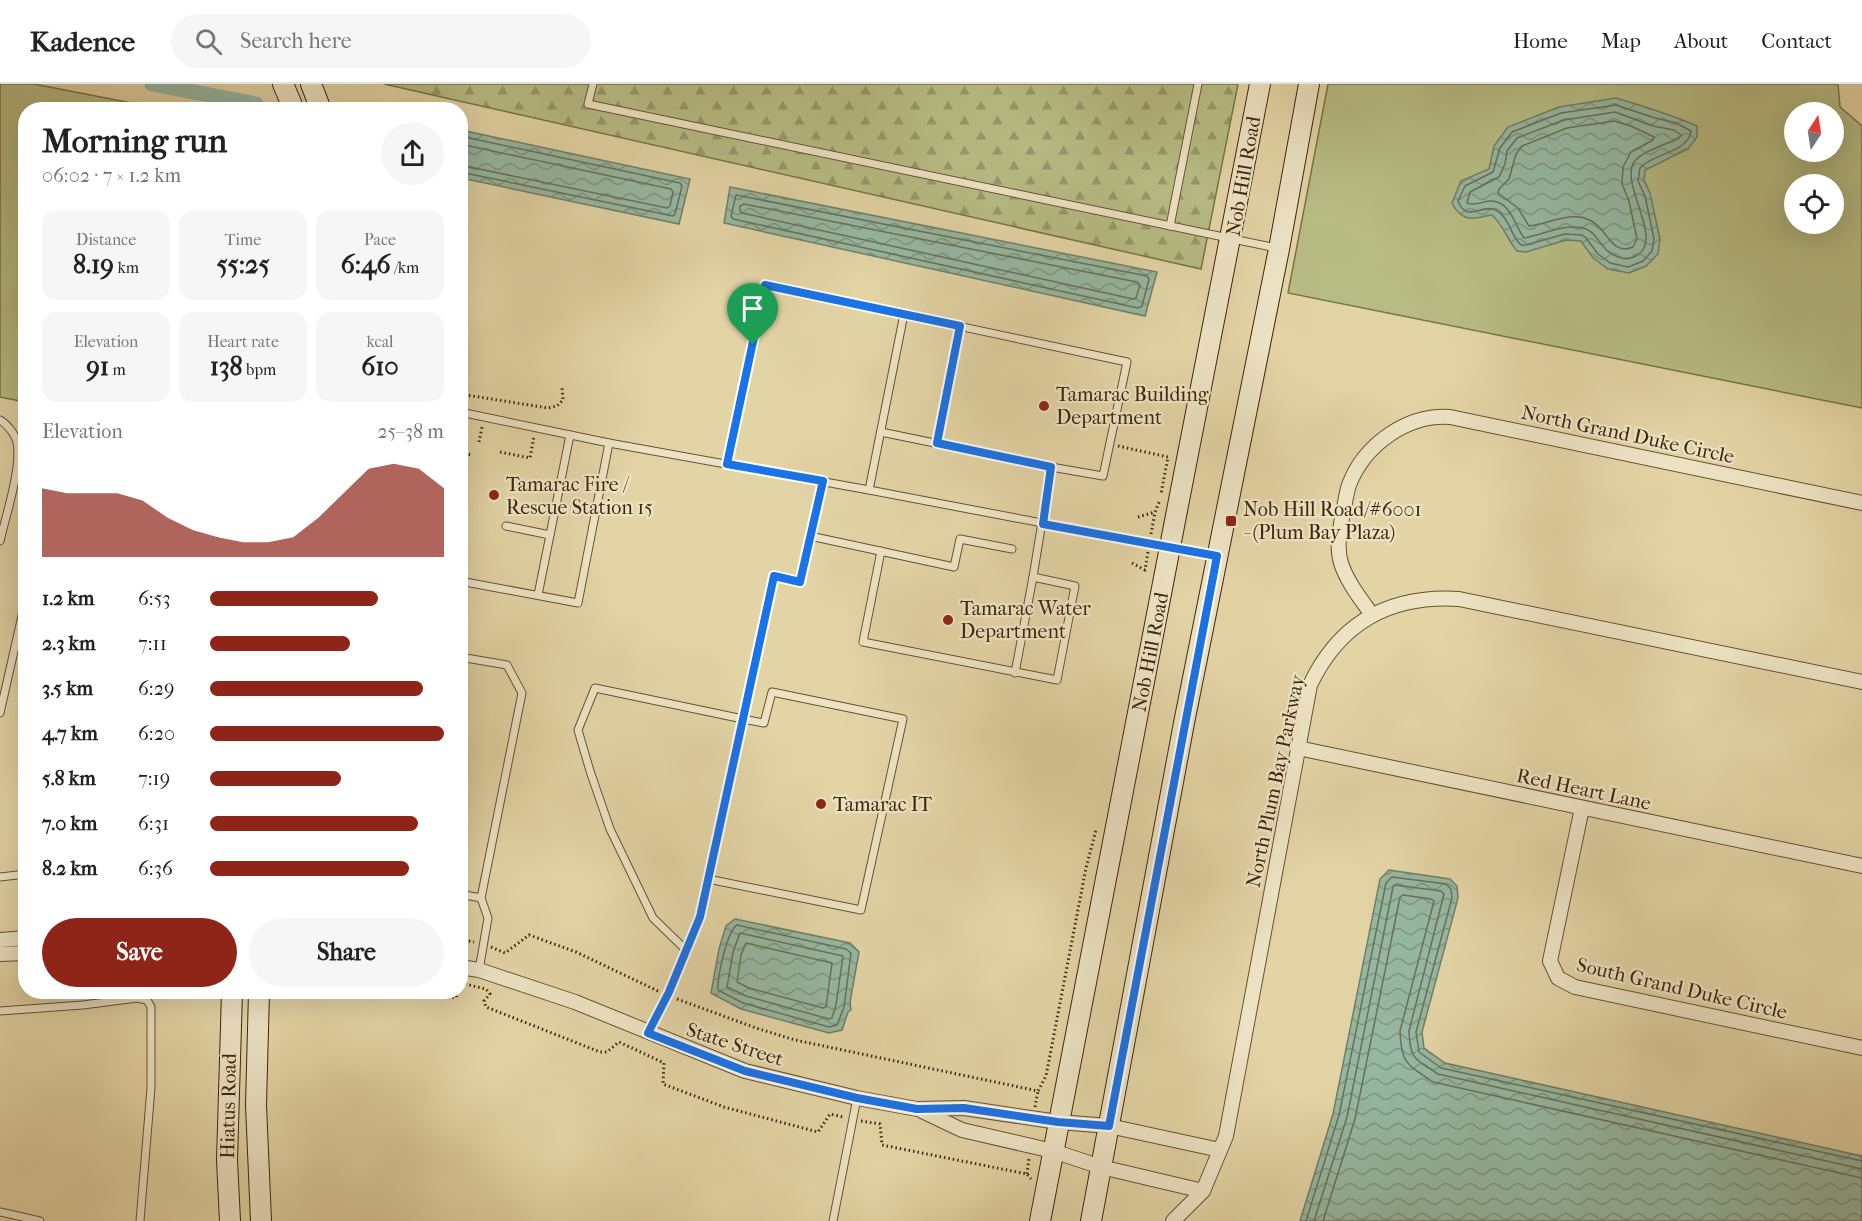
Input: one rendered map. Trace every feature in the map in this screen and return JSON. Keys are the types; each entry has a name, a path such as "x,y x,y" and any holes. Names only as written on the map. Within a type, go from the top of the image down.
{"main road":[{"path":"283,84 291,102"},
{"path":"311,84 318,102"},
{"name":"Nob Hill Road","path":"1040,1221 1260,84"},
{"path":"1091,1221 1309,84"},
{"name":"Hiatus Road","path":"230,1221 227,1160 232,999"},
{"name":"Hiatus Road","path":"260,999 256,1105 261,1221"}],"street":[{"name":"North Grand Duke Circle","path":"1372,615 1350,584 1341,563 1338,548 1349,486 1371,451 1388,435 1418,420 1435,416 1450,417 1862,503"},
{"name":"North Plum Bay Parkway","path":"1203,1191 1226,1136 1310,685 1319,666 1335,646 1372,615 1400,604 1422,599 1459,599 1862,682"},
{"name":"Red Heart Lane","path":"1298,748 1862,866"},
{"name":"South Grand Duke Circle","path":"1582,808 1550,961 1558,978 1575,987 1862,1048"},
{"path":"0,940 18,939"},
{"path":"0,954 18,953"},
{"name":"State Street","path":"468,961 479,970"},
{"name":"State Street","path":"468,968 575,1002 745,1071 857,1098 917,1109 964,1108 1058,1122 1109,1126 1220,1150"},
{"name":"State Street","path":"917,1109 962,1130 1053,1151 1101,1167 1203,1191"},
{"path":"1173,1221 1203,1191"}],"lane":[{"path":"593,84 588,104 1279,249"},
{"path":"1170,226 1198,84"},
{"path":"727,464 765,285 1127,362 1103,476 880,432"},
{"path":"869,489 904,314"},
{"path":"937,443 960,326"},
{"path":"468,414 609,443 869,489 1217,556"},
{"path":"0,420 6,423 17,440 18,459 0,541"},
{"path":"538,595 570,435"},
{"path":"468,582 578,603 609,443"},
{"path":"1016,673 1051,467"},
{"path":"648,1033 668,995 700,917 774,576 800,582 823,481"},
{"path":"506,526 550,535"},
{"path":"810,536 954,567 960,539 1012,549"},
{"path":"880,551 863,642 1057,680 1076,586 1032,578"},
{"path":"0,713 18,633"},
{"path":"468,658 507,665 522,693 481,898 488,918 479,970"},
{"path":"686,950 653,918 610,829 578,730 595,688 764,723 772,692 903,719 861,910 708,879"},
{"path":"0,877 18,875"},
{"path":"468,896 481,898"},
{"path":"0,1011 129,999"},
{"path":"140,1221 151,1088 151,1007 147,1000 142,999"},
{"path":"833,1221 857,1098"},
{"path":"0,1212 40,1221"}],"path":[{"path":"468,395 548,408 557,406 563,400 562,388"},
{"path":"479,442 484,417"},
{"path":"500,452 530,458 535,428"},
{"path":"1110,444 1168,457 1145,570"},
{"path":"468,454 472,455"},
{"path":"1138,517 1155,512"},
{"path":"1132,563 1148,574"},
{"path":"468,941 505,953 529,935 576,952 668,995 756,1029 795,1040 1038,1091 1046,1076 1086,868 1098,823"},
{"path":"468,984 486,989 490,994 484,1001 486,1007 538,1028 600,1052 607,1053 618,1042 664,1063 663,1084 724,1107 819,1132 830,1114 880,1124 882,1145 1027,1174 1031,1179"}],"green space":[{"path":"0,84 34,84 126,102 18,102 18,401 0,397"},
{"path":"384,84 1238,84 1201,269"},
{"path":"1328,84 1838,84 1840,102 1784,102 1784,162 1844,162 1844,110 1862,126 1862,408 1288,293"}],"water":[{"path":"1616,98 1668,114 1697,126 1697,137 1688,149 1645,170 1644,180 1650,193 1660,239 1658,254 1646,266 1629,273 1608,269 1593,258 1581,241 1566,240 1526,252 1517,251 1492,215 1469,218 1456,210 1452,203 1461,181 1489,169 1494,146 1508,127 1559,107"},
{"path":"468,131 690,179 679,224 468,179"},
{"path":"730,187 1157,272 1145,316 724,223"},
{"path":"1389,870 1450,879 1457,886 1458,898 1422,1032 1424,1048 1445,1063 1862,1156 1862,1221 1300,1221 1333,1114 1380,879"},
{"path":"735,919 850,943 859,952 850,1002 851,1010 848,1012 842,1030 829,1033 741,1009 711,993 719,949 726,926"}],"waterway":[{"path":"152,84 246,102"}],"place":[{"name":"Tamarac Building Department","path":"1044,406"},
{"name":"Tamarac Fire / Rescue Station 15","path":"494,495"},
{"name":"Nob Hill Road/#6001 - (Plum Bay Plaza)","path":"1231,521"},
{"name":"Tamarac Water Department","path":"948,620"},
{"name":"Tamarac IT","path":"821,804"}],"route":[{"path":"765,285 960,326 937,443 1051,467 1043,524 1217,556 1109,1126 1058,1122 964,1108 917,1109 857,1098 745,1071 648,1033 669,992 700,917 774,576 800,582 823,481 727,464 753,345 765,285"}]}
